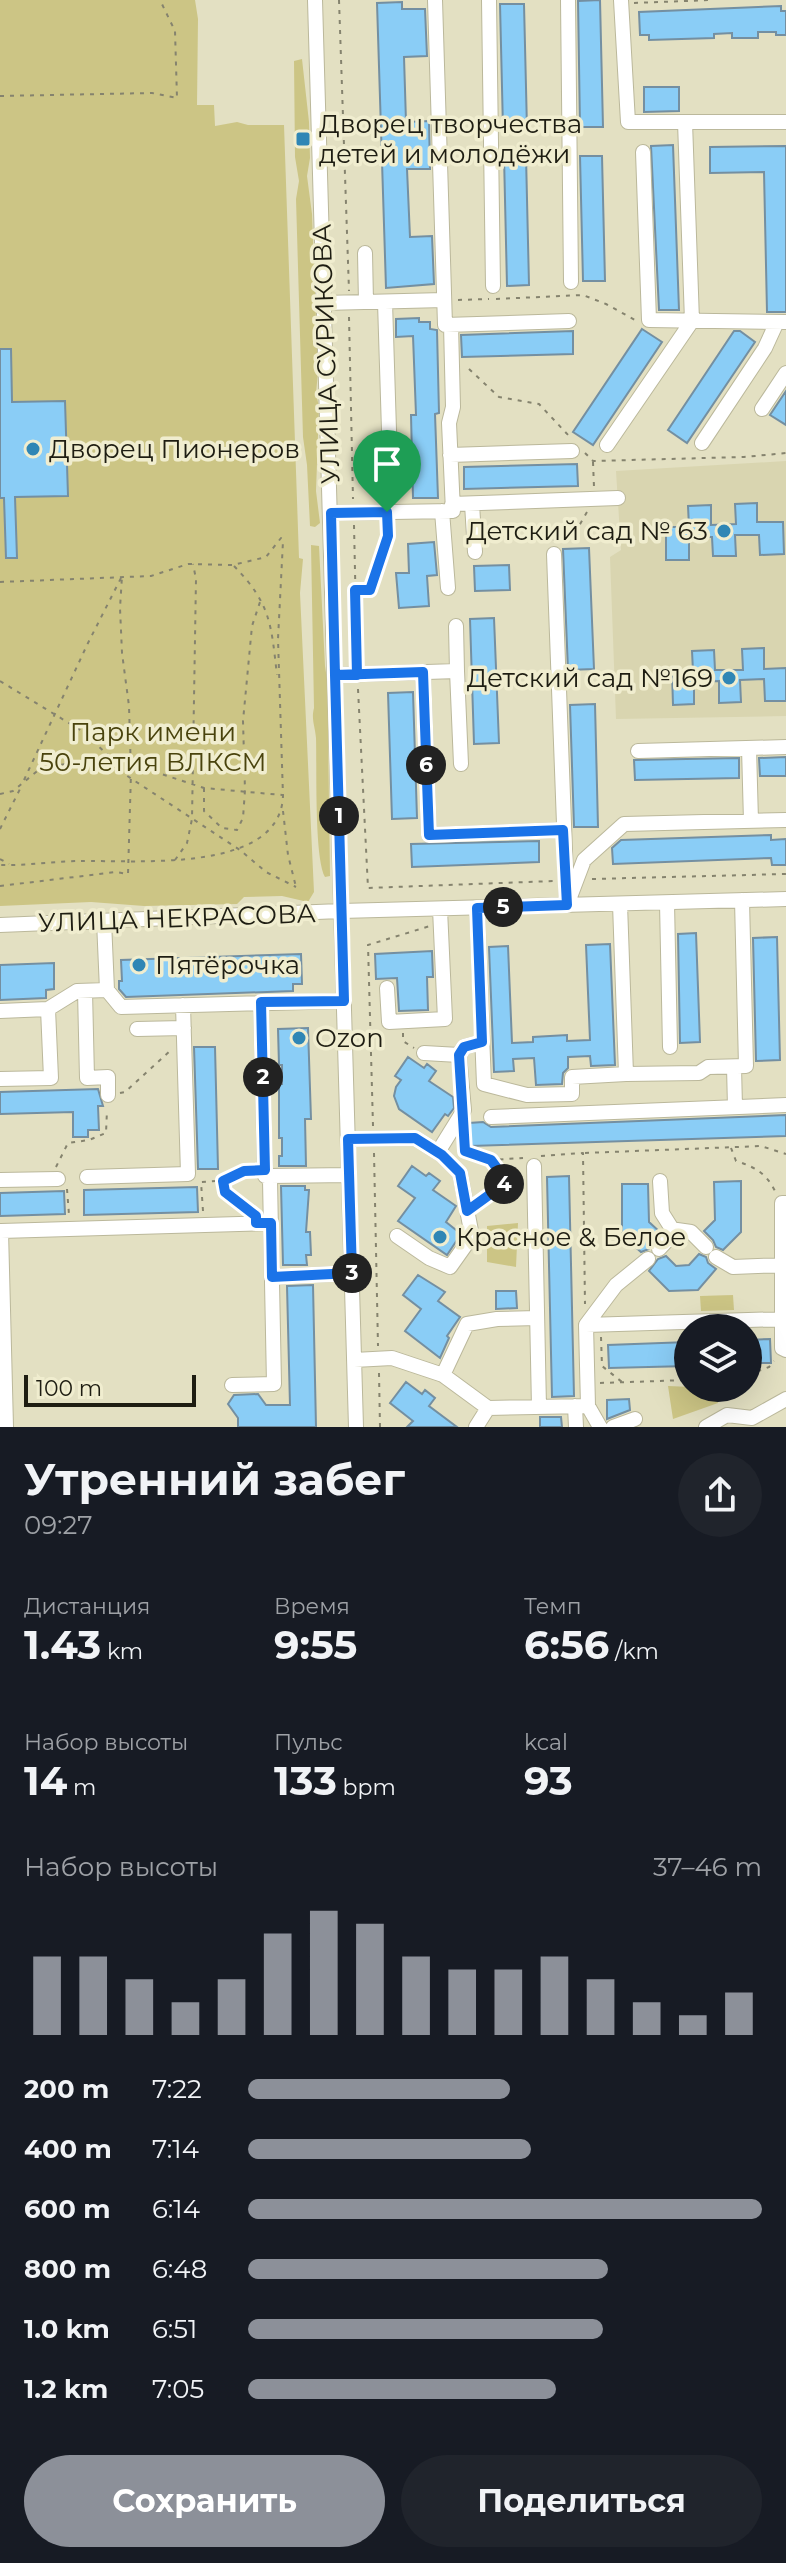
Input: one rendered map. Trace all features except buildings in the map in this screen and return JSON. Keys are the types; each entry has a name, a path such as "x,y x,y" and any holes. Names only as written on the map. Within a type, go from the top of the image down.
{"street":[{"name":"УЛИЦА СУРИКОВА","path":"315,0 356,1427"},
{"path":"435,0 451,300 445,325 569,321"},
{"path":"489,0 493,286"},
{"path":"568,0 571,282"},
{"path":"621,2 628,122 786,122"},
{"path":"607,445 692,321 685,122"},
{"path":"643,152 649,320 781,323"},
{"path":"365,253 366,302"},
{"path":"324,303 451,300"},
{"path":"385,302 391,495"},
{"path":"702,443 781,323"},
{"path":"448,588 449,423 453,407 451,325"},
{"path":"762,409 786,373"},
{"path":"450,455 572,451"},
{"path":"331,513 618,498"},
{"path":"472,504 475,552"},
{"path":"554,554 563,830 571,882 567,905"},
{"path":"456,626 461,764"},
{"path":"335,675 457,671"},
{"path":"423,672 429,835 563,830"},
{"path":"638,751 786,747"},
{"path":"749,748 751,821"},
{"path":"571,882 584,860 624,824 786,820"},
{"name":"УЛИЦА НЕКРАСОВА","path":"0,925 341,911 440,916 477,908 786,899"},
{"path":"477,908 484,1084 527,1095 572,1094 572,1077 699,1073 708,1067 746,1066 742,900"},
{"path":"667,903 670,1047"},
{"path":"620,904 626,1074"},
{"path":"387,988 389,1022 445,1019 440,916"},
{"path":"104,921 107,990 121,1007 344,1001"},
{"path":"0,1011 48,1009 77,991 107,990"},
{"path":"85,991 87,1078 108,1077 108,1095"},
{"path":"232,1385 274,1384 272,1277 264,1223 267,1176 261,1002"},
{"path":"87,1177 188,1174 183,1005"},
{"path":"0,1079 51,1078 48,1009"},
{"path":"137,1029 184,1035"},
{"path":"438,1152 464,1110 459,1055 464,1047 482,1042"},
{"path":"424,1053 459,1055"},
{"path":"734,1067 735,1107"},
{"path":"491,1117 786,1105"},
{"path":"348,1139 415,1138 438,1152 460,1173 472,1236 450,1267 429,1258 397,1236"},
{"path":"532,1160 539,1407"},
{"path":"267,1176 349,1175"},
{"path":"0,1180 54,1179"},
{"path":"660,1181 662,1213 674,1232"},
{"path":"784,1203 784,1349"},
{"path":"6,1427 1,1231 264,1223"},
{"path":"576,1427 587,1385 586,1325 616,1285 654,1254 674,1232 691,1232 711,1252 733,1267 782,1265"},
{"path":"272,1277 352,1273"},
{"path":"443,1375 467,1324 497,1319 537,1318"},
{"path":"586,1325 784,1319"},
{"path":"354,1360 392,1358 443,1375 488,1408 581,1406 600,1427"},
{"path":"706,1427 727,1415 752,1418 786,1399"},
{"path":"476,1427 488,1408"},
{"path":"613,1427 635,1419"}],"path":[{"path":"0,96 152,93 177,98 175,31 160,0"},
{"path":"339,0 357,675 368,888 786,874"},
{"path":"621,2 711,0"},
{"path":"451,300 583,295 642,324 649,320"},
{"path":"593,461 594,499"},
{"path":"355,590 370,590 388,536 387,512"},
{"path":"554,554 553,532 576,531 584,517"},
{"path":"0,582 151,576 193,564 233,565 266,557 281,538 278,686 283,810 288,855 296,887 266,872 240,850 109,764 79,762 41,768 13,791 0,794"},
{"path":"175,861 187,843 192,819 196,579 193,564"},
{"path":"233,565 261,599 271,627 278,686"},
{"path":"0,829 123,575"},
{"path":"0,886 116,872 128,874 130,764 129,706 120,608 123,575"},
{"path":"204,788 204,811 222,828 237,830 243,818 243,721 252,626 261,599"},
{"path":"0,681 82,731 110,757 204,788 283,796"},
{"path":"0,865 54,861 175,861 240,850 262,837 283,810"},
{"path":"0,859 11,865"},
{"path":"380,1427 368,945 440,916"},
{"path":"69,1219 64,1178 54,1179 68,1143 89,1140 106,1133 108,1095 125,1092 184,1035"},
{"path":"464,1137 465,1151 491,1160 761,1146 786,1154"},
{"path":"730,1147 736,1161 755,1167 768,1177 784,1203"},
{"path":"583,1153 586,1325"},
{"path":"491,1160 513,1191 534,1203"},
{"path":"197,1216 203,1213 201,1182 223,1181 244,1171 267,1176"},
{"path":"223,1181 225,1192 264,1223"},
{"path":"467,1211 507,1182"},
{"path":"601,1336 602,1366 622,1382"},
{"path":"762,1370 769,1367 784,1349"},
{"path":"587,1385 674,1380"}],"shaded area":[{"path":"786,461 786,716 616,719 610,557 621,550 616,471"}],"green space":[{"name":"Парк имени 50-летия ВЛКСМ","path":"0,0 195,0 198,19 197,105 214,105 215,126 237,122 284,125 314,892 308,902 282,896 244,897 237,904 144,906 91,902 0,906"},
{"path":"302,59 309,122 307,176 312,214 318,372 316,393 319,407 316,491 320,523 315,527 310,526 303,437 296,199 299,181 295,157 294,61"},
{"path":"311,545 319,546 325,666 331,707 328,729 330,876 325,877 319,851 313,716"},
{"path":"518,1223 516,1267 487,1262 487,1226"},
{"path":"733,1295 734,1310 701,1311 700,1296"},
{"path":"668,1386 674,1386 674,1402 718,1402 718,1403 673,1419"}],"place":[{"name":"Дворец творчества детей и молодёжи","path":"303,139"},
{"name":"Дворец Пионеров","path":"33,449"},
{"name":"Детский сад № 63","path":"724,531"},
{"name":"Детский сад №169","path":"729,678"},
{"name":"Пятёрочка","path":"139,965"},
{"name":"Ozon","path":"299,1038"},
{"name":"Красное & Белое","path":"440,1237"}],"route":[{"path":"387,512 331,513 335,675 357,675 423,672 429,835 563,830 567,905 477,908 482,1042 464,1047 459,1055 465,1151 491,1160 507,1182 467,1211 460,1173 442,1155 415,1138 348,1139 352,1273 272,1277 271,1223 256,1223 256,1216 225,1192 223,1181 244,1171 265,1170 261,1002 344,1001 335,675 357,675 355,590 370,590 388,536 387,512"}]}
